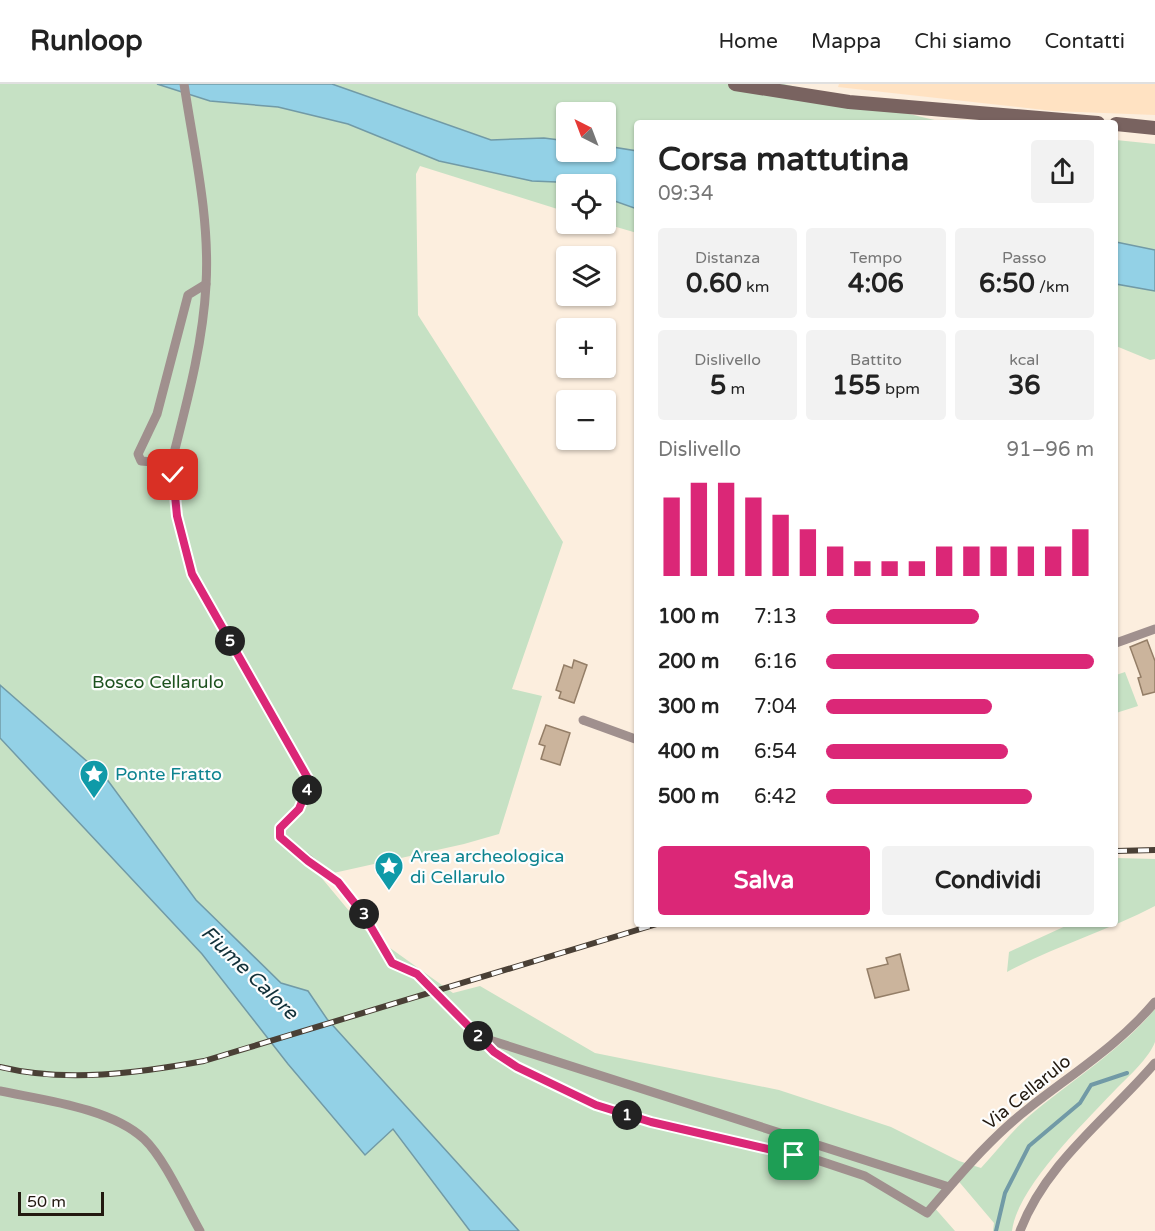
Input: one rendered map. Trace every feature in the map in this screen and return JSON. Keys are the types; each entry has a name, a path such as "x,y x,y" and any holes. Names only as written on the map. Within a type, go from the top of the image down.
{"main road":[{"path":"735,84 849,102 1062,120"},
{"path":"1118,124 1155,128"}],"street":[{"path":"174,453 199,340 206,284 200,185 184,84"},
{"path":"190,465 151,464 141,461 138,454 157,414 188,295 206,284"},
{"path":"173,475 177,516 192,574 310,782 299,809 280,828 280,837 338,882 364,915 392,963 417,974 480,1037 949,1187"},
{"path":"1118,642 1155,629"},
{"path":"583,720 634,739"},
{"name":"Via Cellarulo","path":"480,1037 494,1052 517,1067 596,1105 651,1122 820,1161 865,1176 927,1213 1004,1129 1108,1049 1155,1002"},
{"path":"1020,1231 1031,1203 1054,1170 1155,1063"},
{"path":"0,1091 91,1111 144,1139 166,1171 200,1231"}],"shaded area":[{"path":"839,84 1155,84 1155,115 1053,111 838,87"}],"green space":[{"name":"Bosco Cellarulo","path":"0,84 784,84 934,120 634,120 634,232 616,227 616,174 556,174 556,209 420,166 416,174 418,315 563,542 512,689 542,696 499,834 320,876 365,930 453,993 480,986 595,1053 779,1090 891,1127 959,1161 981,1168 1028,1117 1110,1053 1155,1009 1155,1042 1148,1054 1071,1136 1039,1175 1026,1195 1012,1231 993,1231 994,1223 955,1177 933,1206 955,1231 0,1231"},
{"path":"1118,140 1155,144 1155,359 1150,360 1118,347"},
{"path":"1125,672 1138,706 1118,712 1118,674"},
{"path":"1118,858 1155,859 1155,906 1118,923"},
{"path":"1063,927 1108,927 1007,972 1009,952"}],"water":[{"path":"157,84 332,84 491,140 556,140 556,162 616,162 616,148 634,151 634,208 616,202 616,174 556,174 556,182 532,181 439,161 348,124 278,107 210,101"},
{"path":"1118,242 1155,250 1155,291 1118,284"},
{"name":"Fiume Calore","path":"0,685 106,778 196,900 281,983 308,991 327,1019 519,1231 470,1231 393,1129 365,1155 288,1064 202,954 0,738"}],"building":[{"path":"1147,640 1155,661 1155,692 1143,695 1138,678 1141,677 1130,647"},
{"path":"574,660 587,665 574,703 559,698 561,692 556,690 564,665 572,668"},
{"path":"546,725 570,733 560,765 541,759 545,746 539,744"},
{"path":"900,954 909,990 875,998 867,969 888,964 886,958"}],"waterway":[{"path":"996,1231 1005,1193 1029,1146 1080,1103 1091,1085 1127,1073"}],"railway":[{"path":"1118,851 1155,850"},
{"path":"0,1067 25,1072 76,1075 128,1072 204,1061 647,927"}],"place":[{"name":"Ponte Fratto","path":"94,800"},
{"name":"Area archeologica di Cellarulo","path":"389,892"}],"route":[{"path":"173,475 177,516 192,574 310,782 299,809 287,818 280,828 280,837 338,882 364,915 392,963 417,974 494,1052 517,1067 596,1105 651,1122 794,1155"}]}
